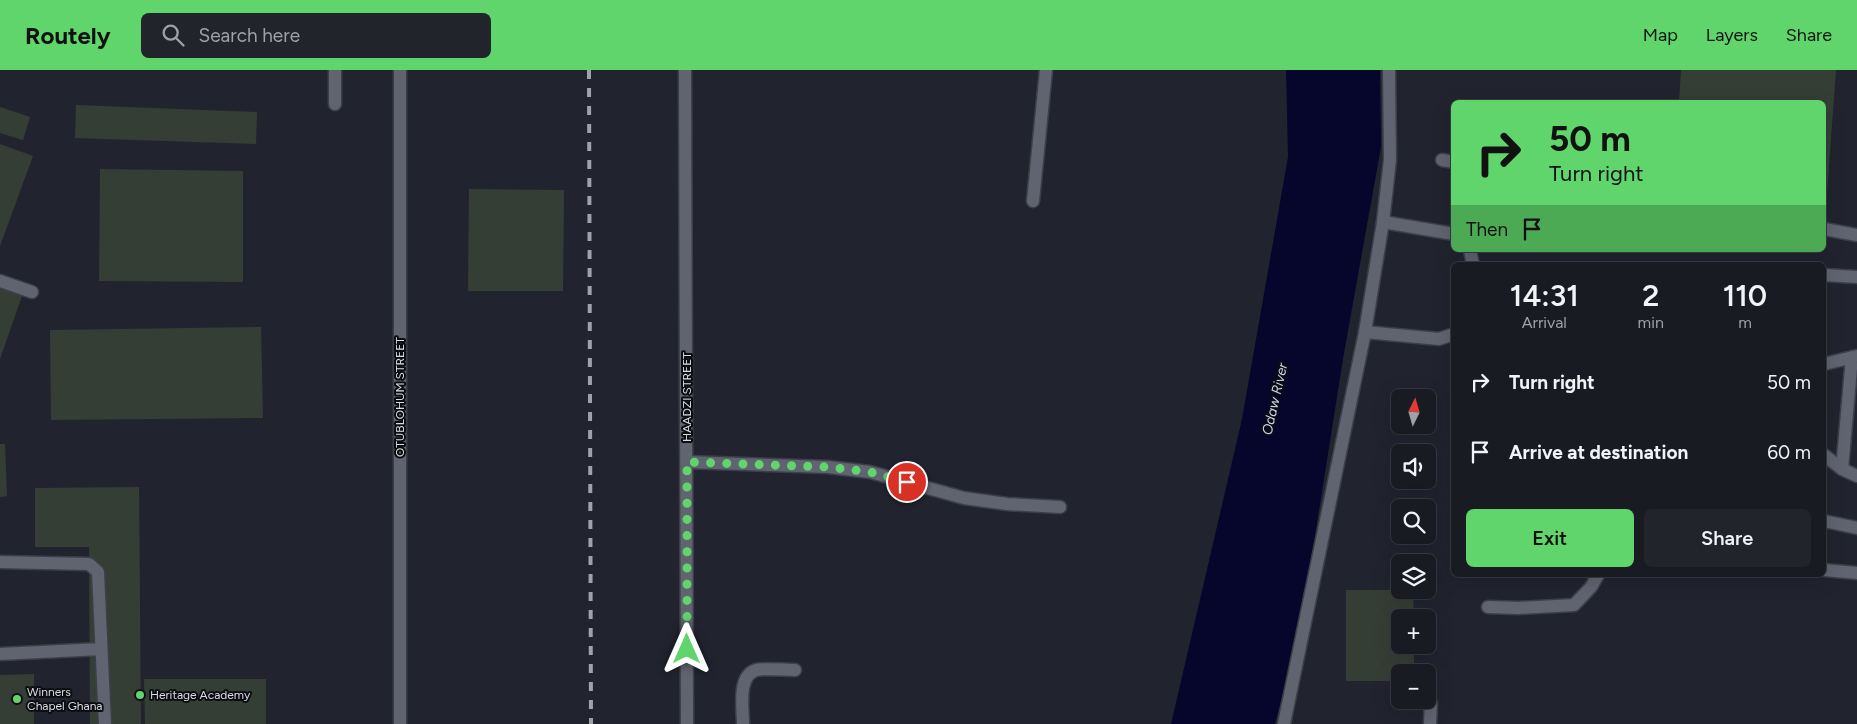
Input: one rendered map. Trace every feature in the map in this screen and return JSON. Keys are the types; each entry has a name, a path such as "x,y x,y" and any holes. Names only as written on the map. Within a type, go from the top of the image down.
{"street":[{"path":"335,70 335,104"},
{"name":"OTUBLOHUM STREET","path":"400,70 400,724"},
{"name":"HAADZI STREET","path":"685,70 687,724"},
{"path":"1033,201 1046,70"},
{"path":"1284,724 1365,332 1384,222 1390,160 1389,70"},
{"path":"1384,222 1451,233"},
{"path":"1826,229 1857,235"},
{"path":"1826,275 1857,278"},
{"path":"0,281 32,292"},
{"path":"1365,332 1439,339 1451,335"},
{"path":"1826,364 1854,357 1842,469"},
{"path":"1826,457 1842,469 1857,476"},
{"path":"687,462 828,467 870,472 964,498 1007,504 1060,507"},
{"path":"1826,521 1857,528"},
{"path":"0,562 89,564 98,572 105,724"},
{"path":"1826,570 1857,573"},
{"path":"1488,607 1518,608 1574,605 1592,587 1597,577"},
{"path":"0,654 101,649"},
{"path":"743,724 743,683 749,675 756,670 796,670"},
{"path":"1430,724 1431,709"}],"water":[{"name":"Odaw River","path":"1286,70 1380,70 1381,147 1344,353 1301,624 1275,724 1171,724 1242,419 1288,157"}],"building":[{"path":"1681,70 1836,70 1827,194 1826,100 1679,100"},
{"path":"76,105 257,112 256,144 75,138"},
{"path":"0,107 30,117 23,140 0,133"},
{"path":"0,144 33,156 0,246"},
{"path":"100,169 243,171 243,282 99,281"},
{"path":"469,189 564,190 563,291 468,291"},
{"path":"0,288 22,296 0,359"},
{"path":"261,327 263,418 51,420 50,330"},
{"path":"0,444 5,444 7,496 0,497"},
{"path":"139,487 141,724 90,724 89,547 35,547 35,488"},
{"path":"1346,590 1391,590 1391,599 1413,599 1414,609 1391,609 1391,654 1414,654 1414,664 1391,664 1391,681 1346,681"},
{"name":"Winners Chapel Ghana","path":"34,674 34,724 0,724 0,675"},
{"path":"144,679 266,679 266,724 145,724"}],"railway":[{"path":"589,70 591,724"}],"place":[{"name":"Heritage Academy","path":"140,695"},
{"name":"Winners Chapel Ghana","path":"17,699"}],"route":[{"path":"687,649 687,462 828,467 870,472 907,482"}]}
